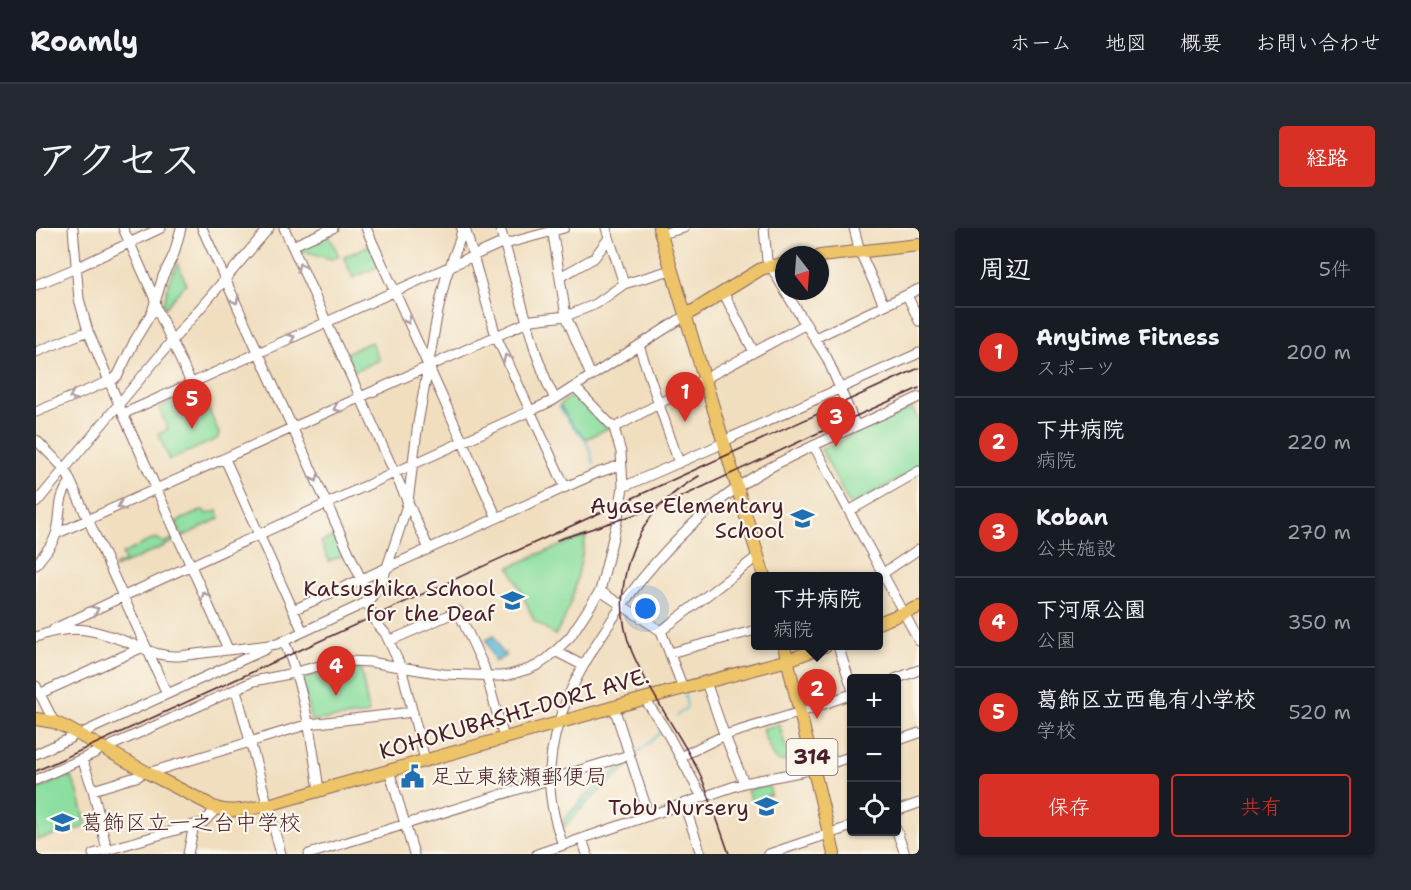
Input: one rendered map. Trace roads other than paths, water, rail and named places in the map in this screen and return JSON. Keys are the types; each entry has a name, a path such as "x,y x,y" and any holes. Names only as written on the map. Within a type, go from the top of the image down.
{"main road":[{"path":"660,231 763,572"},
{"path":"829,255 919,245"},
{"path":"685,316 761,269 775,265"},
{"path":"883,621 919,607"},
{"name":"314","path":"785,650 834,854"},
{"name":"KOHOKUBASHI-DORI AVE.","path":"36,719 54,723 143,774 214,808 245,810 788,660 813,650"},
{"name":"KOHOKUBASHI-DORI AVE.","path":"36,725 75,736"}],"street":[{"path":"73,228 79,299 88,331 228,649"},
{"path":"123,228 191,383"},
{"path":"36,285 161,228"},
{"path":"36,412 118,375 156,304 163,276 174,254 181,228"},
{"path":"202,228 361,579 377,624 385,633 401,667 425,760"},
{"path":"36,503 269,228"},
{"path":"284,228 429,549"},
{"path":"292,246 333,228"},
{"path":"366,228 497,518"},
{"path":"463,228 474,255 496,336 565,487"},
{"path":"36,754 369,600 382,582 388,567 408,501 418,423 438,310 446,277 463,228"},
{"path":"500,228 540,363 555,399"},
{"path":"123,414 474,255 504,243 564,228"},
{"path":"606,228 624,284"},
{"path":"660,231 684,228"},
{"path":"764,228 766,260 775,273"},
{"path":"854,228 860,252 884,305"},
{"path":"553,229 566,316 591,376"},
{"path":"560,278 594,258 609,238"},
{"path":"56,534 532,320 566,316 596,304 624,284 671,270"},
{"path":"815,338 919,289"},
{"path":"723,292 754,352"},
{"path":"907,295 919,321"},
{"path":"791,300 827,358 856,426"},
{"path":"39,636 531,411 555,399 685,316"},
{"path":"614,428 806,324"},
{"path":"36,352 88,331"},
{"path":"639,346 679,463"},
{"path":"622,487 919,353"},
{"path":"36,780 254,681 296,673 326,664 370,662 442,674 486,675 509,675 538,665 570,637 600,591 618,517 622,487 621,452 614,428 574,387"},
{"path":"562,844 552,809 549,780 550,760 559,722 582,665 636,585 672,544 701,517 755,476 919,397"},
{"path":"36,440 40,450 65,469 167,694"},
{"path":"814,446 880,572"},
{"path":"225,459 303,632"},
{"path":"293,610 565,487 621,465"},
{"path":"849,511 919,471"},
{"path":"36,565 56,534 60,502 65,488 71,482"},
{"path":"883,574 919,549"},
{"path":"662,631 758,556"},
{"path":"883,578 919,640"},
{"path":"600,591 662,631 683,688"},
{"path":"389,641 458,611 486,675 504,738"},
{"path":"39,636 87,629 172,657 280,642"},
{"path":"670,653 751,631"},
{"path":"280,642 293,662 296,673 309,724 319,790"},
{"path":"54,723 38,690 145,649"},
{"path":"840,650 847,674"},
{"path":"555,651 582,665"},
{"path":"901,676 919,670"},
{"path":"705,682 744,783"},
{"path":"236,690 281,854"},
{"path":"680,757 725,735 847,696"},
{"path":"645,698 665,729 702,797"},
{"path":"614,707 649,816"},
{"path":"93,790 309,724 413,712"},
{"path":"901,740 919,733"},
{"path":"309,854 629,755"},
{"path":"542,853 562,844 744,783 815,769 847,758"},
{"path":"82,759 93,790 101,852 124,850 204,822 214,808"},
{"path":"389,770 414,854"},
{"path":"901,810 919,803"},
{"path":"684,804 701,854"},
{"path":"188,854 194,825"},
{"path":"769,854 847,828"},
{"path":"899,836 905,854"},
{"path":"582,839 587,854"}],"water":[{"path":"494,636 502,654 505,653 506,656 495,662 486,640"}],"waterway":[{"path":"559,406 569,422 585,439 594,465"},
{"path":"677,716 687,707 685,695"},
{"path":"635,755 661,732"},
{"path":"564,821 626,763"}],"railway":[{"path":"36,771 919,368"},
{"path":"557,540 679,498 919,388"},
{"path":"699,476 666,500 652,515 641,533 626,571 623,612 632,652 647,683 699,772 729,854"}],"place":[{"name":"Anytime Fitness","path":"685,422"},
{"name":"葛飾区立西亀有小学校","path":"192,429"},
{"name":"Koban","path":"836,447"},
{"name":"Ayase Elementary School","path":"802,518"},
{"name":"Katsushika School for the Deaf","path":"513,601"},
{"name":"下河原公園","path":"336,696"},
{"name":"下井病院","path":"817,719"},
{"name":"足立東綾瀬郵便局","path":"413,776"},
{"name":"Tobu Nursery","path":"767,807"},
{"name":"葛飾区立一之台中学校","path":"63,822"}]}
